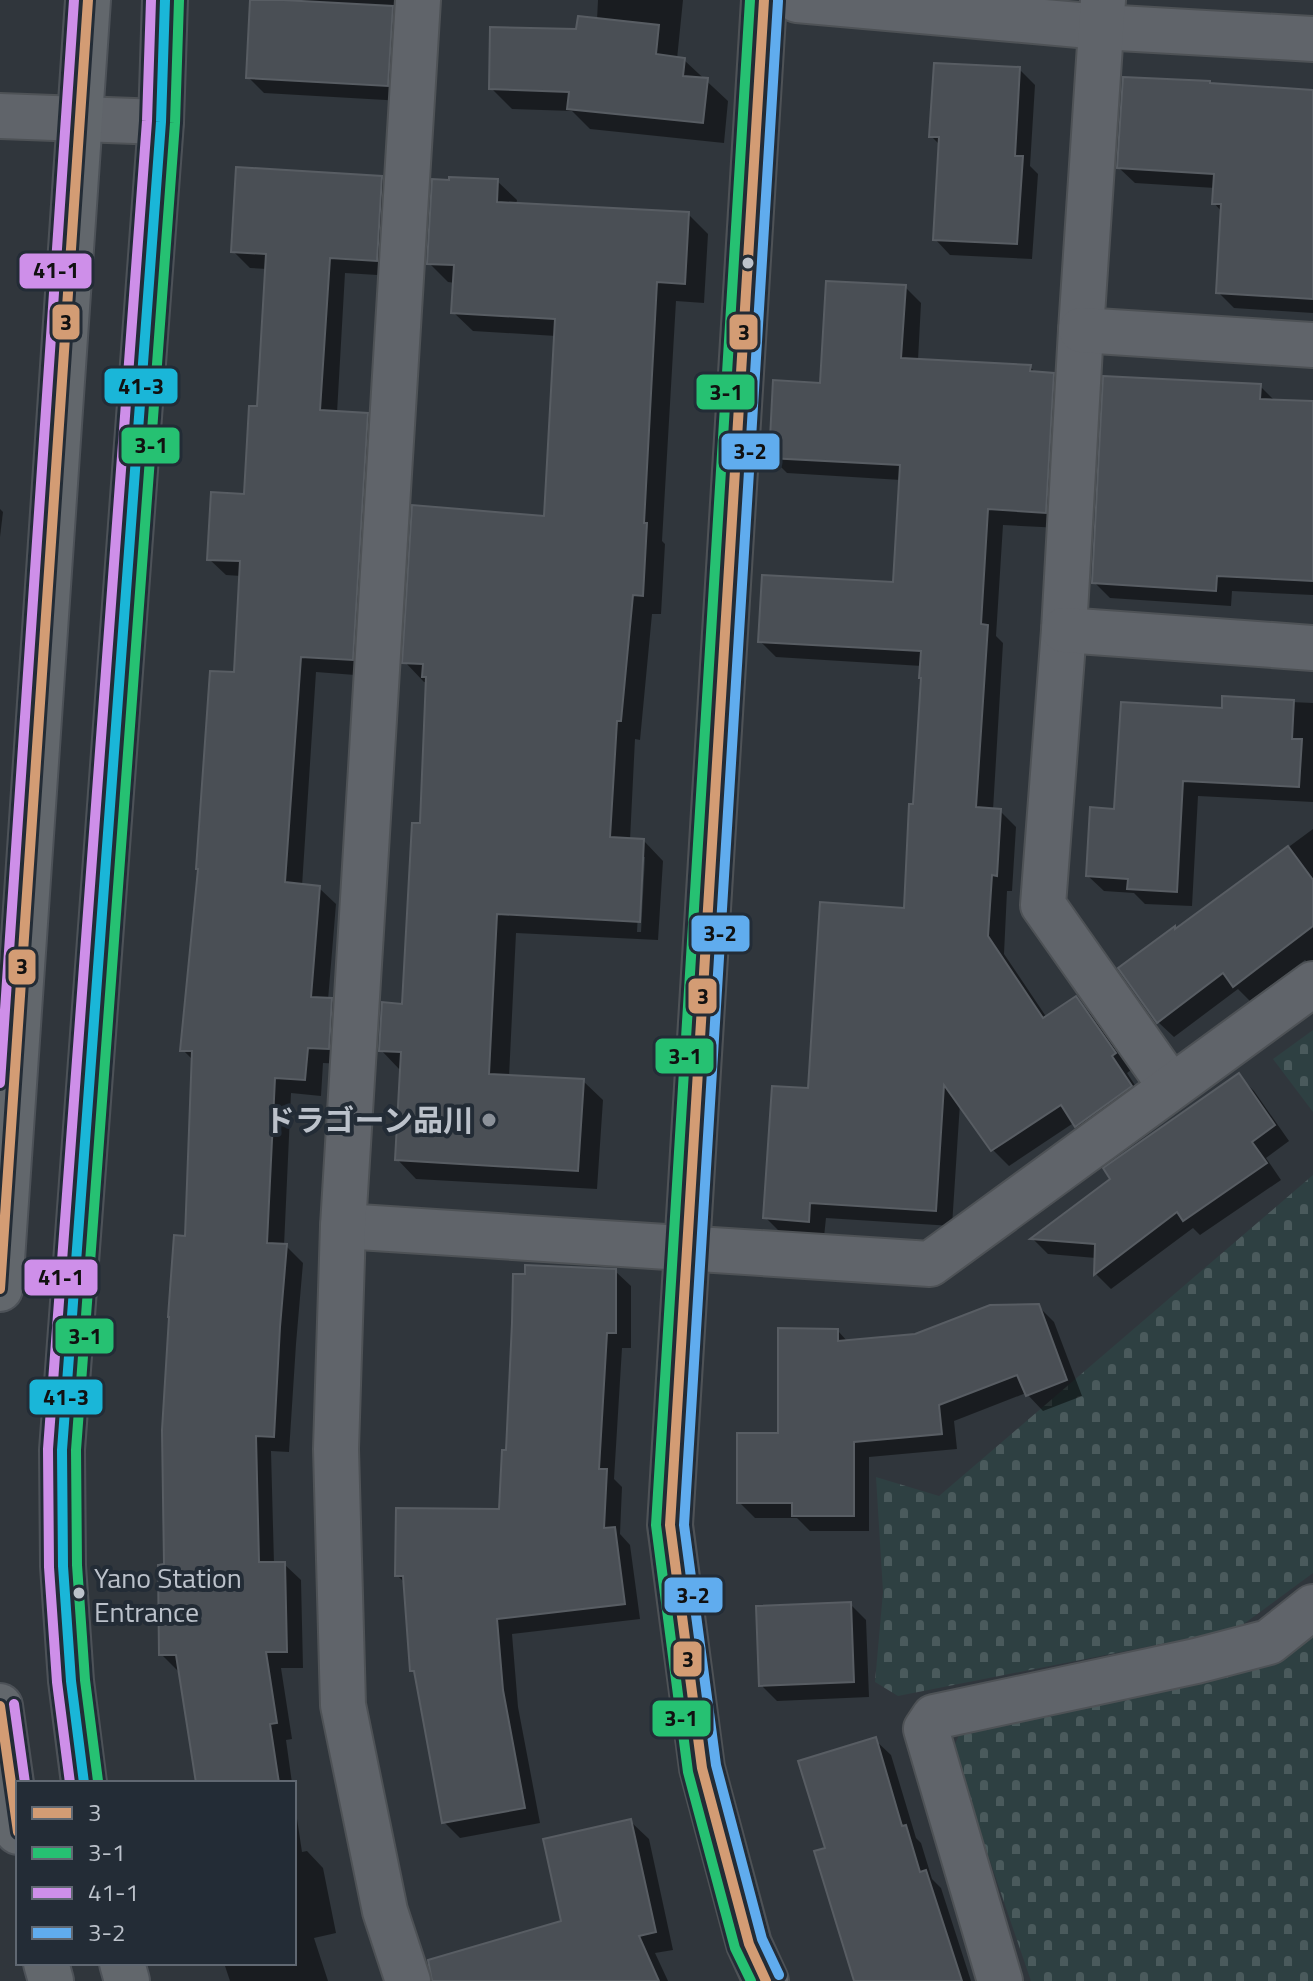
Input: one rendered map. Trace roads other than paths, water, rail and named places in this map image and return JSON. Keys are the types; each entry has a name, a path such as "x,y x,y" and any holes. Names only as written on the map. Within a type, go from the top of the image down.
{"main road":[{"path":"0,1289 88,0"},
{"path":"84,1781 71,1681 65,1595 62,1450 161,122 165,0"},
{"path":"0,1706 16,1818"}],"street":[{"path":"408,1981 385,1911 343,1705 336,1449 343,1226 418,0"},
{"path":"764,0 670,1525 702,1768 749,1944 766,1981"},
{"path":"797,0 1102,13 1313,39"},
{"path":"1102,13 1064,630 1043,905 1171,1087"},
{"path":"0,116 161,122"},
{"path":"1081,330 1313,345"},
{"path":"1064,630 1313,648"},
{"path":"343,1226 930,1264 1313,984"},
{"path":"1000,1981 926,1729 934,1717 1196,1661 1269,1642 1313,1607"}],"place":[{"name":"ドラゴーン品川","path":"489,1120"},
{"name":"Yano Station Entrance","path":"79,1593"}]}
